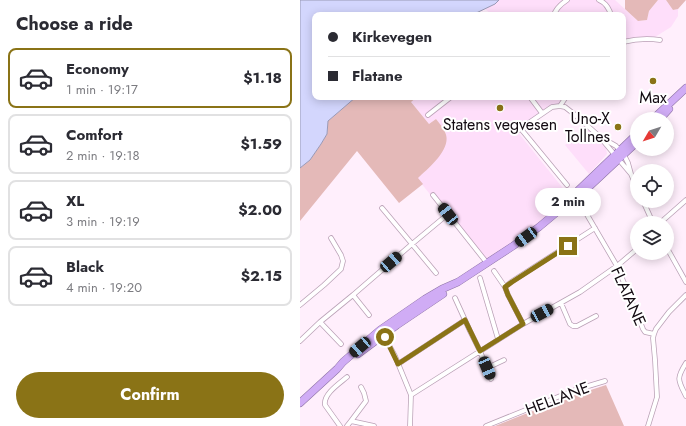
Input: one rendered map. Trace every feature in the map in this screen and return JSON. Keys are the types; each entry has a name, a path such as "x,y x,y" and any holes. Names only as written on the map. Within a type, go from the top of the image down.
{"highway":[{"path":"660,112 684,90"},
{"path":"666,112 684,90"},
{"path":"300,403 366,342 382,333 425,299 458,282 513,246 557,212 564,209 584,193 630,143"},
{"path":"620,155 630,147"}],"street":[{"path":"555,12 559,6 567,0"},
{"path":"599,0 606,5 610,12"},
{"path":"626,42 654,39 660,40"},
{"path":"428,115 447,100"},
{"path":"532,100 542,113"},
{"path":"560,106 564,100"},
{"path":"567,185 519,130 552,107 565,107 574,114 628,163 630,170"},
{"path":"599,136 616,146 630,172"},
{"path":"433,195 487,263"},
{"path":"668,216 686,200"},
{"name":"FLATANE","path":"579,201 616,266 645,332 654,334 662,320 686,295"},
{"path":"382,208 436,273"},
{"path":"300,341 320,322 448,214"},
{"path":"505,287 595,228"},
{"path":"300,304 341,269 343,261 331,238"},
{"path":"411,395 498,339 580,292 630,255"},
{"path":"674,260 686,280"},
{"path":"494,271 505,287 523,324"},
{"path":"480,278 498,339"},
{"path":"353,295 369,316"},
{"path":"455,298 480,351 491,379"},
{"path":"561,303 570,324 573,326 577,326 596,316"},
{"path":"398,364 465,320"},
{"path":"320,322 341,344"},
{"path":"382,333 398,364 411,395 410,426"},
{"path":"648,426 657,397 654,334"},
{"path":"487,368 504,360"},
{"path":"686,363 681,372 679,381 686,396"},
{"path":"340,426 325,405 325,402 327,395 347,377"},
{"name":"HELLANE","path":"486,426 575,390 605,381"},
{"path":"347,426 366,401 362,386"},
{"path":"351,421 374,426"}],"shaded area":[{"path":"499,0 615,0 638,21 647,20 649,11 658,0 666,0 673,10 678,9 678,16 671,27 647,42 626,41 626,12 488,12 485,9 495,4"},
{"path":"625,0 658,0 649,11 647,20 638,21 625,9"},
{"path":"666,0 686,0 678,9 673,10"},
{"path":"352,100 413,100 411,102 429,124 436,119 442,127 447,138 446,145 439,157 418,178 423,184 399,203 357,151 300,221 300,168 310,160 327,134 328,121"},
{"path":"413,100 561,100 560,106 556,106 517,131 570,197 536,225 484,262 417,178 429,168 446,133 436,119 429,124 411,102"},
{"path":"585,126 606,148 607,154 589,174 565,145"},
{"path":"606,385 624,426 495,426 563,399"}],"water":[{"path":"300,0 499,0 495,4 478,12 312,12 312,100 352,100 328,121 327,134 310,160 300,168"}],"place":[{"name":"Max","path":"653,81"},
{"name":"Statens vegvesen","path":"500,108"},
{"name":"Uno-X Tollnes","path":"618,127"}],"route":[{"path":"385,337 398,364 465,320 480,351 523,324 505,287 568,246"}]}
